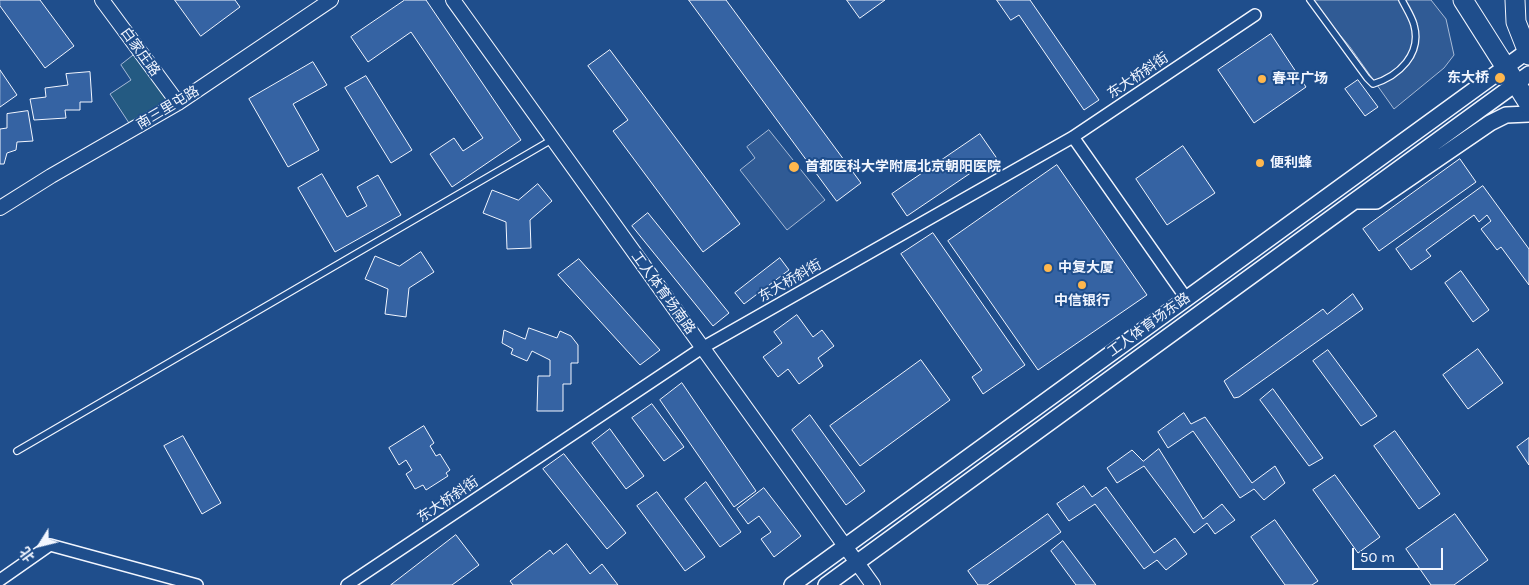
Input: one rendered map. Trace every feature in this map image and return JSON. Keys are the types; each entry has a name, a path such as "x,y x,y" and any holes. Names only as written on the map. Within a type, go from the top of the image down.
{"highway":[{"path":"1463,0 1506,65 1523,79 1529,104"},
{"path":"1515,0 1522,17 1528,52"}],"main road":[{"name":"工人体育场东路","path":"792,585 1506,65 1528,52"},
{"name":"工人体育场东路","path":"826,585 1523,79"},
{"path":"1355,201 1376,201 1490,123 1506,115 1529,114"}],"street":[{"name":"白家庄路","path":"102,0 178,103"},
{"name":"南三里屯路","path":"0,208 51,176 178,103 331,0"},
{"name":"工人体育场南路","path":"453,0 873,585"},
{"name":"东大桥斜街","path":"347,585 702,348 1073,138 1255,15"},
{"path":"1073,138 1186,298"},
{"path":"0,580 50,544 197,585"}],"lane":[{"path":"1310,0 1373,84 1388,79 1402,68 1415,50 1414,26 1402,0"},
{"path":"17,451 553,138"}],"shaded area":[{"path":"1311,0 1431,0 1446,19 1454,55 1444,68 1394,109 1350,47"},
{"path":"135,54 168,102 129,123 110,94 131,80 121,65"},
{"path":"769,130 825,200 787,230 740,170 755,158 747,147"}],"building":[{"path":"0,0 40,0 74,46 45,68 0,6"},
{"path":"175,0 235,0 240,7 201,36"},
{"path":"405,0 426,0 521,140 452,187 430,154 454,138 463,151 483,138 411,32 368,62 351,37"},
{"path":"689,0 726,0 861,183 837,201"},
{"path":"847,0 885,0 860,18"},
{"path":"997,0 1030,0 1099,100 1084,110 1019,15 1011,20"},
{"name":"春平广场","path":"1271,34 1306,87 1254,123 1218,70"},
{"path":"610,50 740,224 703,252 613,131 628,120 588,66"},
{"path":"313,62 327,85 293,104 319,150 288,167 249,99"},
{"path":"0,70 17,95 0,107"},
{"path":"90,72 92,102 80,102 80,110 65,110 66,118 34,120 30,99 46,97 45,88 68,85 66,74"},
{"path":"366,76 412,150 391,163 345,88"},
{"path":"1358,80 1378,107 1365,116 1345,89"},
{"path":"28,111 33,141 17,142 16,150 7,153 4,164 0,164 0,129 7,128 7,114"},
{"path":"980,134 998,160 983,170 978,168 907,216 892,194"},
{"path":"1183,146 1215,193 1167,225 1136,179"},
{"path":"1460,159 1476,182 1379,251 1363,229"},
{"name":"中复大厦","path":"1057,165 1147,295 1038,370 948,241"},
{"path":"322,174 347,217 367,206 357,187 378,175 401,215 335,252 298,188"},
{"path":"538,184 552,201 530,220 531,248 507,249 506,222 483,213 492,190 518,200"},
{"path":"1483,186 1529,249 1529,285 1501,247 1497,250 1481,229 1491,221 1487,215 1479,222 1474,215 1426,250 1431,256 1411,270 1396,249"},
{"path":"648,213 729,313 713,326 632,226"},
{"path":"933,233 1025,365 983,394 972,377 982,370 901,254"},
{"path":"421,252 434,272 409,288 406,317 385,314 388,289 365,279 375,256 399,266"},
{"path":"780,258 789,270 744,304 735,293"},
{"path":"579,259 660,350 640,365 558,275"},
{"path":"1461,271 1489,310 1473,322 1445,283"},
{"path":"1353,294 1363,309 1239,397 1234,398 1224,381 1323,309 1327,314"},
{"path":"797,315 813,337 822,330 834,346 818,358 823,366 799,384 788,369 778,377 763,357 782,343 774,332"},
{"path":"529,328 557,338 560,331 571,336 578,345 578,363 571,363 571,384 563,384 563,411 537,411 538,376 550,376 550,360 532,351 527,361 511,354 513,349 502,343 504,330 525,339"},
{"path":"1478,349 1503,383 1468,409 1443,375"},
{"path":"1328,350 1377,416 1361,426 1313,361"},
{"path":"921,360 950,400 860,466 830,426"},
{"path":"682,383 756,491 734,507 660,400"},
{"path":"1273,389 1323,458 1309,466 1260,400"},
{"path":"652,404 684,447 664,461 632,418"},
{"path":"1184,413 1191,424 1205,417 1252,483 1275,466 1285,483 1264,500 1254,489 1240,498 1193,431 1168,448 1158,432"},
{"path":"810,415 865,491 846,505 792,430"},
{"path":"424,426 434,443 430,446 436,456 440,454 450,470 446,473 448,476 426,490 423,485 415,489 406,474 412,470 406,460 399,465 389,448"},
{"path":"610,429 644,476 626,489 592,443"},
{"path":"1395,431 1440,494 1419,509 1374,446"},
{"path":"183,436 221,503 202,514 164,446"},
{"path":"1529,438 1529,465 1517,447"},
{"path":"1159,449 1203,519 1222,504 1235,520 1215,534 1207,523 1194,533 1144,466 1117,483 1107,468 1132,450 1143,461"},
{"path":"564,454 626,533 607,549 543,469"},
{"path":"1335,475 1380,537 1358,553 1313,490"},
{"path":"706,482 741,532 720,547 685,499"},
{"path":"1084,486 1092,497 1106,487 1154,553 1175,538 1187,554 1166,570 1157,560 1144,569 1095,504 1069,521 1057,504"},
{"path":"764,488 801,536 774,557 761,539 771,532 759,516 748,524 737,509"},
{"path":"657,492 705,557 685,571 637,506"},
{"path":"1048,514 1061,532 987,585 978,585 968,571"},
{"path":"1455,514 1488,560 1454,585 1431,585 1406,549"},
{"path":"1275,520 1318,581 1312,585 1285,585 1251,537"},
{"path":"456,535 479,565 452,585 391,585"},
{"path":"1063,541 1096,585 1076,585 1051,551"},
{"path":"567,544 590,574 602,564 618,585 513,585 510,581 550,550 553,554"}],"place":[{"name":"东大桥","path":"1500,78"},
{"name":"春平广场","path":"1262,79"},
{"name":"便利蜂","path":"1260,163"},
{"name":"首都医科大学附属北京朝阳医院","path":"794,167"},
{"name":"中复大厦","path":"1048,268"},
{"name":"中信银行","path":"1082,285"}]}
